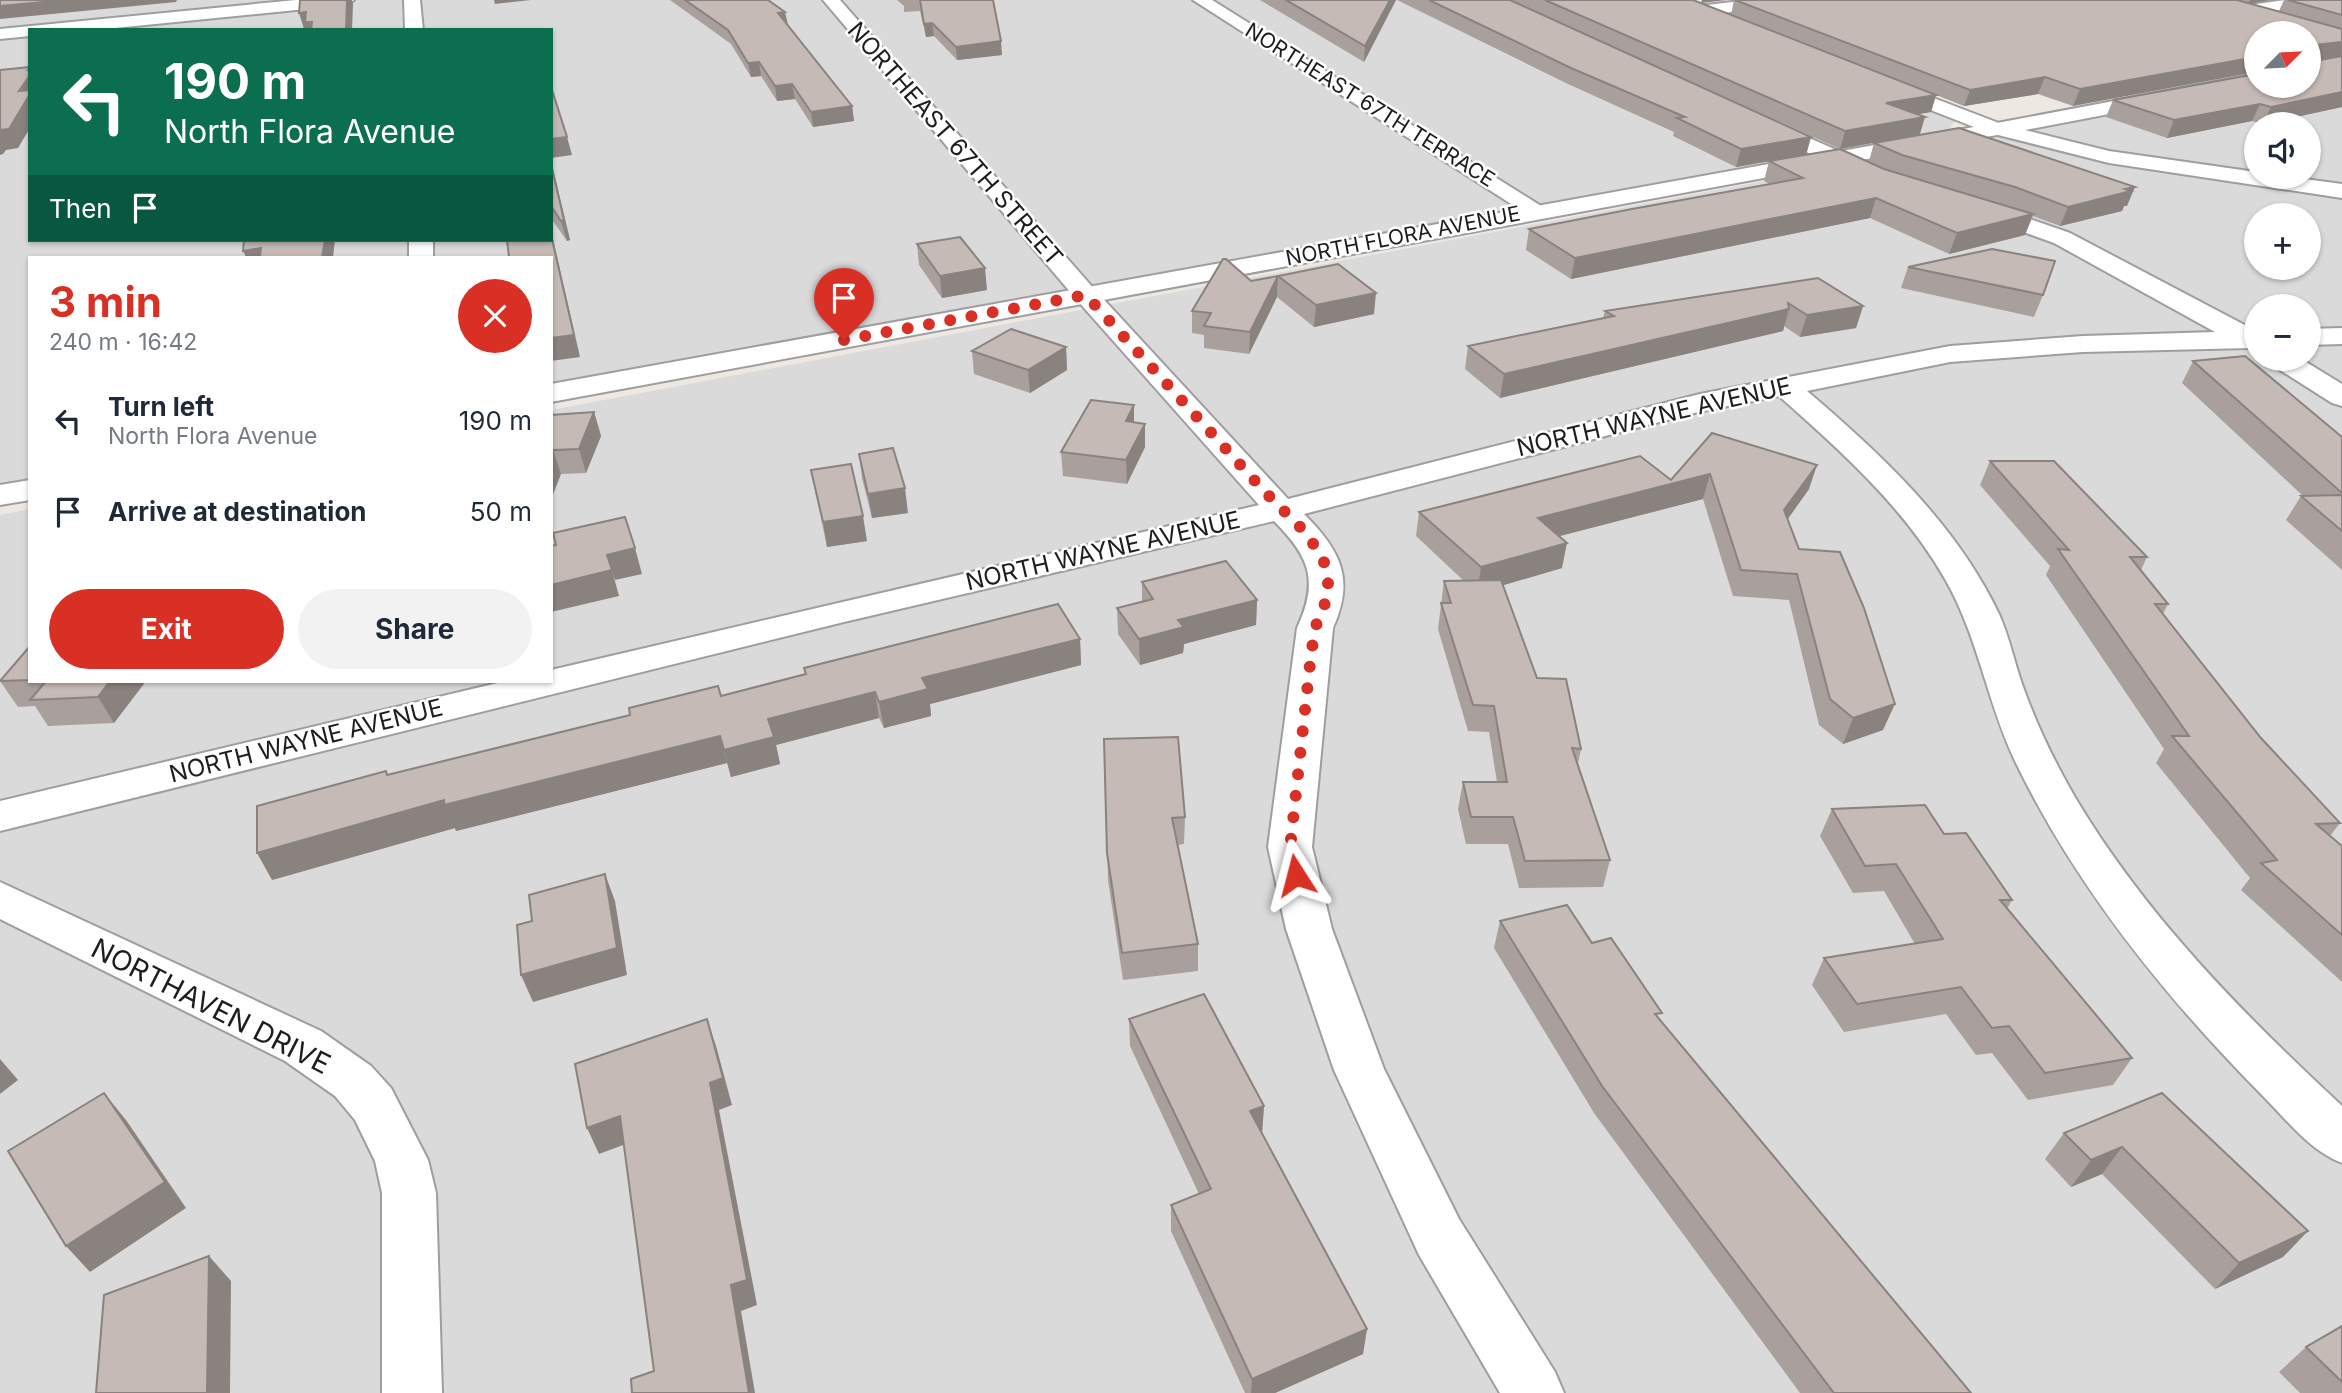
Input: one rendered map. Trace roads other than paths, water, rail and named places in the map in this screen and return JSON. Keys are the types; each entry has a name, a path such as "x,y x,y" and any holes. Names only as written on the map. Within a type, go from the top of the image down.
{"street":[{"path":"60,28 346,0"},
{"path":"412,0 414,28"},
{"name":"NORTHEAST 67TH STREET","path":"831,0 1086,295 1281,510 1308,535 1325,564 1328,580 1324,612 1315,628 1290,848 1309,929 1359,1070 1439,1237 1534,1393"},
{"name":"NORTHEAST 67TH TERRACE","path":"1201,0 1538,211"},
{"path":"1698,11 1790,0"},
{"path":"2277,21 2236,9 2320,0"},
{"path":"1680,4 1736,26"},
{"path":"0,34 28,31"},
{"path":"1863,76 1997,129 2109,157 2342,191"},
{"name":"NORTH FLORA AVENUE","path":"553,393 2244,82"},
{"path":"1745,115 1887,181"},
{"path":"1964,204 2062,238 2244,335"},
{"path":"2321,337 2342,336"},
{"name":"NORTH WAYNE AVENUE","path":"553,682 1281,510 1687,407 1784,386 1951,354 2084,344 2244,340"},
{"path":"2301,371 2342,397"},
{"path":"1784,386 1833,427 1892,487 1961,577 1980,612 2024,739 2071,825 2139,924 2193,992 2342,1140"},
{"path":"0,495 28,490"},
{"name":"NORTH WAYNE AVENUE","path":"0,816 548,683"},
{"name":"NORTHAVEN DRIVE","path":"0,899 303,1046 353,1081 373,1104 401,1160 409,1193 412,1393"}]}
